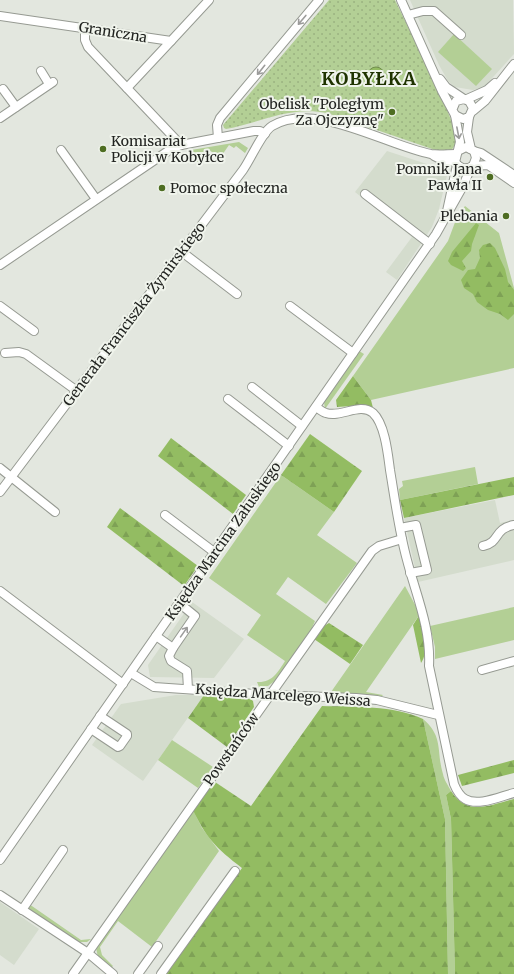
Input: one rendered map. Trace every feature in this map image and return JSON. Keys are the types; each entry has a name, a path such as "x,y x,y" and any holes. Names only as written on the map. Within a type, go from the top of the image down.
{"street":[{"path":"127,88 209,0"},
{"path":"218,138 217,125 220,118 319,0"},
{"path":"401,0 442,91 454,112 462,119 471,114 485,101 514,64"},
{"path":"408,15 423,11 434,11 461,35"},
{"name":"Graniczna","path":"0,16 170,41"},
{"path":"85,28 86,44 181,145"},
{"path":"432,68 446,88 472,104 467,132 476,158 472,166"},
{"path":"0,118 51,83 40,71"},
{"path":"454,112 456,102 487,90 504,77"},
{"path":"3,89 16,107"},
{"name":"Księdza Marcina Załuskiego","path":"445,221 457,158 459,134 454,112"},
{"path":"0,265 170,149 181,145 254,131 260,131 265,134 272,126 288,121 309,118 321,119 432,154 440,159 457,158 466,147 481,153 514,175"},
{"name":"Generała Franciszka Żymirskiego","path":"0,492 243,170 265,134"},
{"path":"60,150 96,199"},
{"path":"457,158 466,169 472,166 488,165 514,182"},
{"name":"Księdza Marcina Załuskiego","path":"0,860 430,244 445,221 472,166"},
{"path":"365,194 430,244"},
{"path":"182,252 237,294"},
{"path":"0,306 34,331"},
{"path":"290,306 353,353"},
{"path":"5,352 19,352 26,354 77,391"},
{"path":"252,387 302,426"},
{"path":"228,399 289,446"},
{"path":"316,407 325,413 333,414 357,409 368,410 379,421 390,466 402,539 410,573 417,598 424,612 430,649 430,666 438,715 445,735 451,776 458,791 465,799 479,802 514,793"},
{"path":"0,468 10,478 55,512"},
{"path":"165,515 214,552"},
{"path":"400,528 416,525 427,570 410,573"},
{"path":"483,546 494,541 502,529 514,525"},
{"name":"Powstańców","path":"73,974 372,551 378,546 402,539"},
{"path":"0,591 122,684"},
{"path":"179,604 195,616 169,656 171,661 187,671 188,689"},
{"path":"156,636 173,648"},
{"path":"482,670 514,661"},
{"name":"Księdza Marcelego Weissa","path":"130,673 154,687 377,700 438,715"},
{"path":"91,729 118,747 127,736 127,734 100,716"},
{"path":"22,910 63,850"},
{"path":"161,974 235,871"},
{"path":"0,895 88,953 113,974"},
{"path":"138,974 158,946"}],"shaded area":[{"path":"329,0 395,0 446,105 455,129 456,140 450,152 441,152 327,113 313,111 288,113 239,126 226,129 224,128 223,125"},
{"path":"410,0 513,0 514,54 484,87 473,90 455,87 448,81 439,65"},
{"path":"454,34 492,69 476,86 438,52"},
{"path":"239,142 248,148 245,153 236,146 234,148 229,145 220,158 208,149 198,163 189,155 191,150"},
{"path":"387,151 448,171 439,209 432,227 397,280 386,272 412,237 355,192"},
{"path":"465,206 499,233 514,288 514,368 371,400 353,376 448,241 457,217"},
{"path":"359,351 364,354 325,409 324,402"},
{"path":"475,467 478,484 400,500 399,489 403,486 402,481"},
{"path":"281,475 334,512 317,535 357,563 326,604 288,577 276,594 315,621 311,630 276,680 268,686 259,687 257,682 271,679 285,661 247,635 261,615 209,578"},
{"path":"495,500 500,523 514,520 514,560 418,582 404,518"},
{"path":"405,586 420,614 366,692 383,695 381,697 331,692"},
{"path":"192,602 244,639 214,678 150,677 148,665"},
{"path":"514,607 514,640 435,659 435,647 430,626"},
{"path":"176,695 204,695 143,781 92,745 121,704"},
{"path":"423,719 430,726 437,738 441,766 445,780 451,791 446,795 451,819 455,974 448,974 445,819"},
{"path":"172,740 213,767 198,788 158,760"},
{"path":"192,808 202,828 219,851 152,947 118,921 100,947 102,955 113,966 111,968 98,957 96,948"},
{"path":"0,902 39,929 14,965 0,955"},
{"path":"29,904 81,940 91,939 87,942 79,942 28,910"}],"green space":[{"path":"476,223 479,225 471,251 462,261 466,268 463,271 451,265 448,261 452,252"},
{"path":"490,243 495,248 505,269 508,282 514,290 514,314 508,320 500,314 488,310 477,302 473,294 464,288 461,280 468,270 475,269 480,258 479,250 483,245"},
{"path":"353,376 371,400 373,408 367,405 337,407 336,400"},
{"path":"310,434 362,471 334,512 281,475"},
{"path":"171,438 246,495 233,514 158,456"},
{"path":"514,477 514,495 404,518 400,500"},
{"path":"120,508 198,566 184,586 107,527"},
{"path":"420,614 425,646 424,658 421,663 413,625"},
{"path":"329,623 363,645 350,664 314,639 322,627"},
{"path":"204,695 249,698 253,701 254,707 227,747 188,718"},
{"path":"322,706 387,709 411,714 423,719 445,819 448,974 166,974 242,868 212,842 192,808 210,783 215,782 251,806"},
{"path":"514,760 514,773 462,786 458,775"},
{"path":"451,791 464,804 472,807 488,806 514,799 514,974 455,974 451,819 446,795"}],"water":[{"path":"376,67 383,72 384,75 379,82 376,83 369,78 368,75 373,68"}],"place":[{"name":"Obelisk \"Poległym Za Ojczyznę\"","path":"392,112"},
{"name":"Komisariat Policji w Kobyłce","path":"103,149"},
{"name":"Pomnik Jana Pawła II","path":"490,177"},
{"name":"Pomoc społeczna","path":"162,188"},
{"name":"Plebania","path":"506,216"}],"district":[{"name":"KOBYŁKA","path":"369,79"}]}
